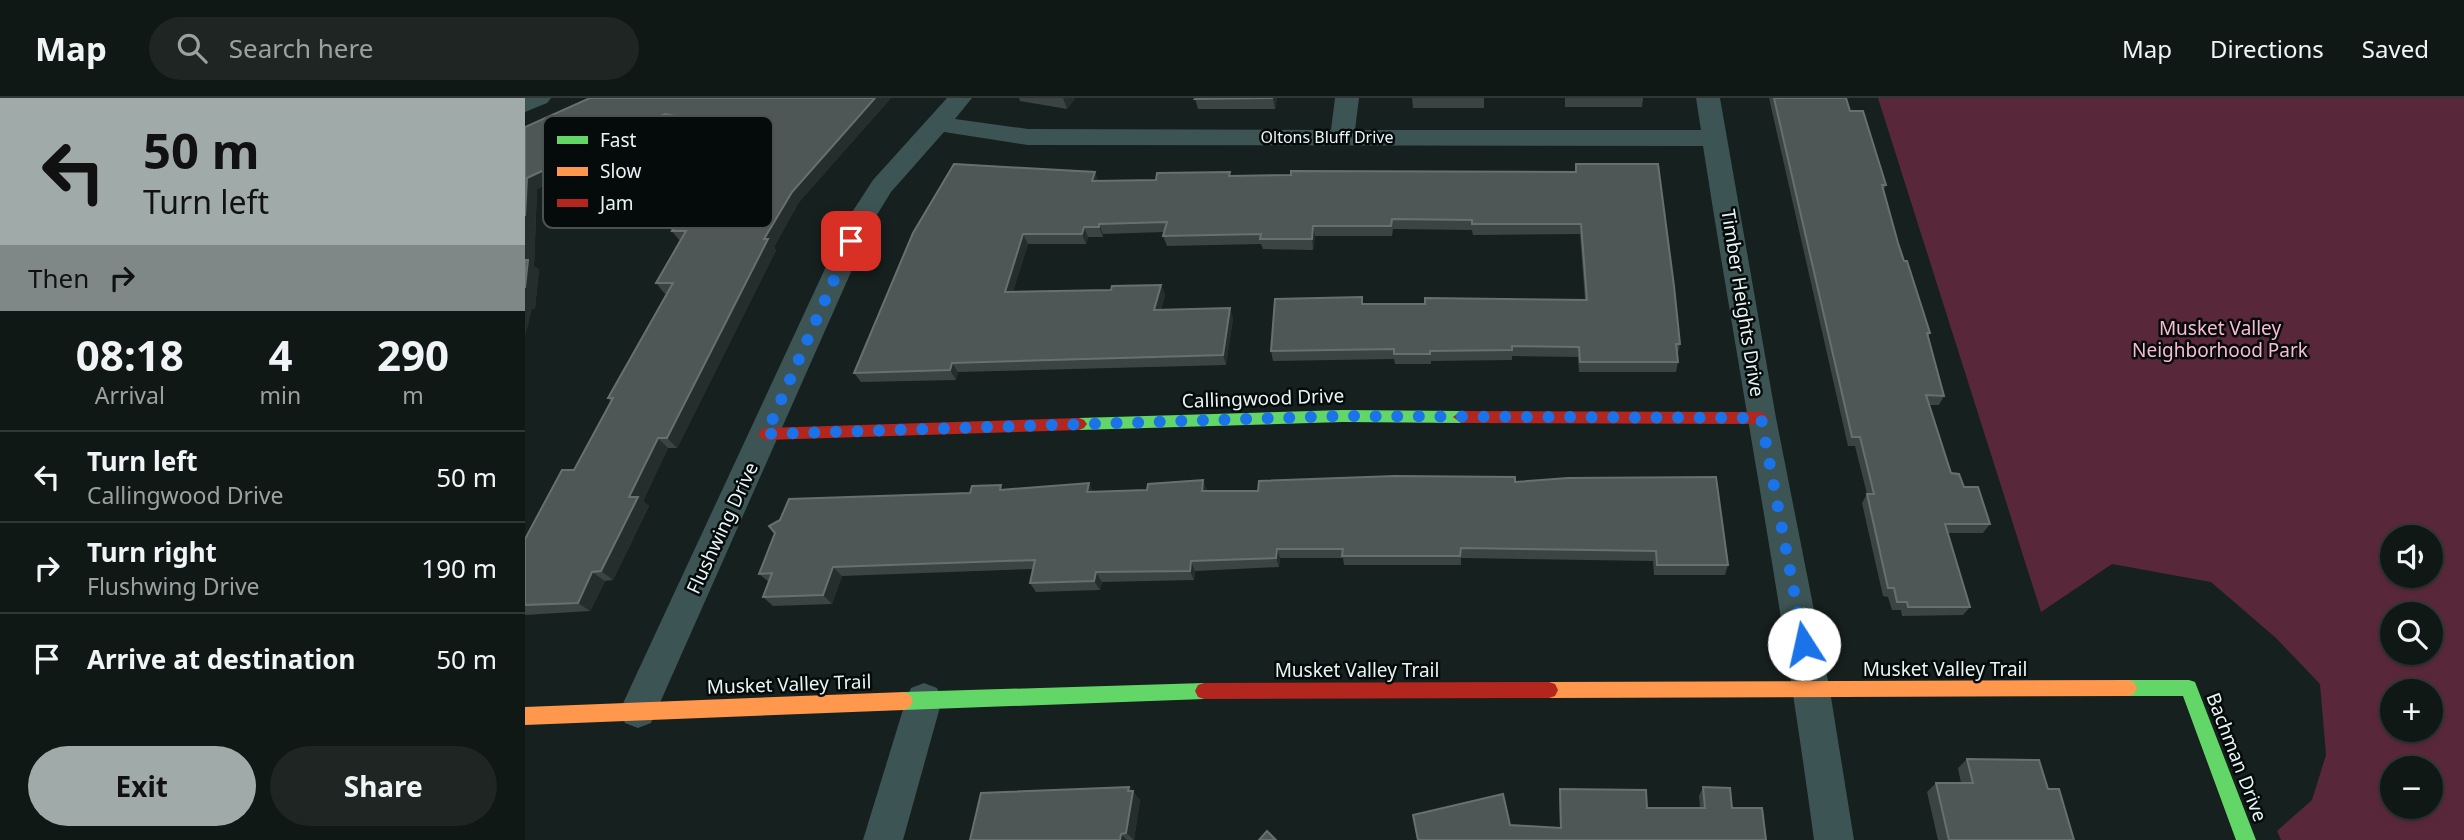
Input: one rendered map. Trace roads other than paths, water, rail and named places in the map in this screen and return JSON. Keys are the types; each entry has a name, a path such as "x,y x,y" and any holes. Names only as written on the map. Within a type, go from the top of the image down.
{"street":[{"path":"525,104 539,98"},
{"name":"Flushwing Drive","path":"638,711 766,434 862,217 882,186 960,98"},
{"path":"1342,137 1347,98"},
{"name":"Timber Heights Drive","path":"1708,98 1761,418 1812,691 1834,840"},
{"name":"Oltons Bluff Drive","path":"939,123 977,131 1028,136 1716,138"},
{"name":"Callingwood Drive","path":"766,434 1343,416 1761,418"},
{"name":"Musket Valley Trail","path":"525,716 1165,691 2189,688"},
{"name":"Bachman Drive","path":"2189,688 2246,840"},
{"path":"883,840 924,700"}],"park label":[{"name":"Musket Valley Neighborhood Park","path":"2220,339"}]}
